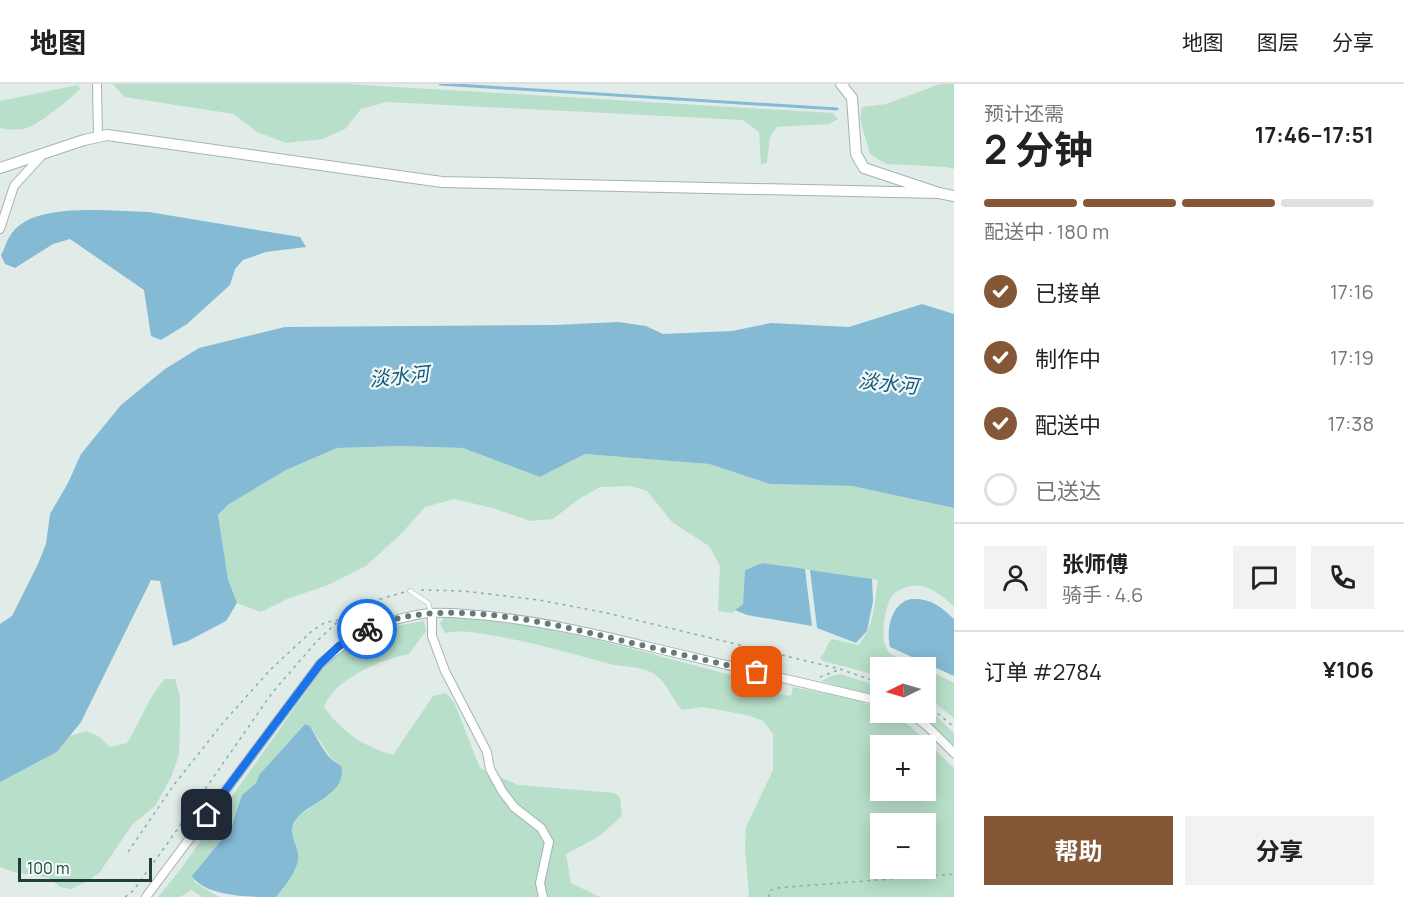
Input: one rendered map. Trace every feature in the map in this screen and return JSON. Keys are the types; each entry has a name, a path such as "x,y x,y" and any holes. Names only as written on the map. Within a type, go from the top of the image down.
{"street":[{"path":"97,84 98,137"},
{"path":"841,84 852,98 855,154 864,168 954,196"},
{"path":"0,168 107,135 442,182 939,193"},
{"path":"0,229 14,186 43,154"},
{"path":"432,613 432,636 445,670 487,752 490,769 514,807 541,828 549,842 540,883 543,897"},
{"path":"146,897 320,664 339,646 370,627 432,613 511,618 566,627 870,699"},
{"path":"923,723 954,753"}],"lane":[{"path":"410,591 428,603 432,613"}],"path":[{"path":"125,897 133,891 272,693 317,641 350,610 366,603 410,591 444,590 539,600 607,613 840,669 870,680"},
{"path":"128,852 173,786 222,724 270,670 313,630 326,622 340,620"},
{"path":"805,683 840,669"},
{"path":"936,712 954,727"},
{"path":"769,897 769,891 776,888 954,874"}],"green space":[{"path":"113,84 347,84 833,113 838,119 829,124 777,127 770,137 767,162 761,165 759,132 743,120 387,102 361,109 345,129 323,139 286,143 257,132 234,114 124,97"},
{"path":"940,84 954,84 954,169 886,164 870,154 860,119 862,107 886,104"},
{"path":"78,85 80,89 34,125 18,130 0,128 0,101"},
{"path":"400,446 463,448 540,477 585,454 709,464 770,484 852,486 954,508 954,606 926,587 906,587 892,596 884,626 883,635 887,649 896,657 870,657 870,673 823,661 820,658 832,639 858,645 864,638 871,623 878,580 762,563 745,570 743,604 732,613 718,611 720,566 709,546 672,522 647,491 631,486 600,487 579,499 553,519 530,521 493,508 454,499 425,507 401,534 366,566 328,585 287,599 261,612 237,603 228,579 218,516 229,504 286,470 337,448"},
{"path":"445,617 522,625 559,632 635,649 747,679 746,688 791,696 793,687 854,699 870,705 870,723 905,723 919,735 870,735 870,801 936,801 936,751 954,768 954,897 747,897 749,894 745,848 746,827 773,770 773,734 763,721 747,715 702,707 682,710 663,682 644,669 610,664 506,638 468,632 445,633 440,623"},
{"path":"424,621 426,631 409,654 386,660 348,679 329,697 324,707 354,737 393,755 433,696 446,693 454,702 480,768 518,785 614,793 620,797 622,816 598,837 566,854 571,883 600,897 276,897 284,888 297,851 293,844 291,830 298,817 331,793 340,764 331,758 310,726 305,724 259,775 256,783 242,795 231,828 196,871 194,882 219,897 202,897 192,890 180,897 158,897 180,870 325,665 352,643 383,628"},
{"path":"841,674 870,684 870,695 821,681"},
{"path":"936,674 954,683 954,718 936,704"},
{"path":"165,679 175,679 180,697 179,755 171,777 156,805 132,825 100,872 71,889 60,887 49,878 14,872 0,867 0,782 57,752 70,736 86,731 98,736 110,747 127,743 154,694"},
{"path":"936,716 954,733 954,747 928,723 936,723"}],"water":[{"path":"102,210 149,212 300,237 306,247 266,252 243,260 235,269 230,285 187,324 161,340 151,336 144,290 70,239 53,244 15,268 5,264 1,255 9,238 20,225 30,219 54,212"},
{"name":"淡水河","path":"922,304 954,314 954,508 852,486 770,484 709,464 585,454 540,477 463,448 400,446 337,448 286,470 229,504 218,515 228,579 237,603 226,621 188,641 173,646 160,581 151,580 81,722 57,752 0,782 0,624 12,616 38,564 46,544 50,514 81,454 121,405 165,369 199,348 285,327 554,325 619,322 646,326 663,334 732,331 771,323 849,327"},
{"path":"762,563 805,569 812,626 747,615 735,610 743,604 745,570"},
{"path":"810,570 872,579 873,601 867,631 856,643 817,628"},
{"path":"911,599 924,600 935,604 954,619 954,676 936,668 936,657 912,657 890,647 889,633 892,618 904,602"},
{"path":"305,724 310,726 324,751 340,765 342,771 341,779 332,792 304,812 294,823 292,834 298,861 289,880 276,897 254,897 218,892 198,883 192,876 231,828 242,795 256,783 259,775"}],"waterway":[{"path":"440,84 837,109"}],"way so far":[{"path":"367,629 411,616 432,613 511,618 566,627 757,672"}],"route":[{"path":"207,815 320,664 339,646 367,629"}]}
